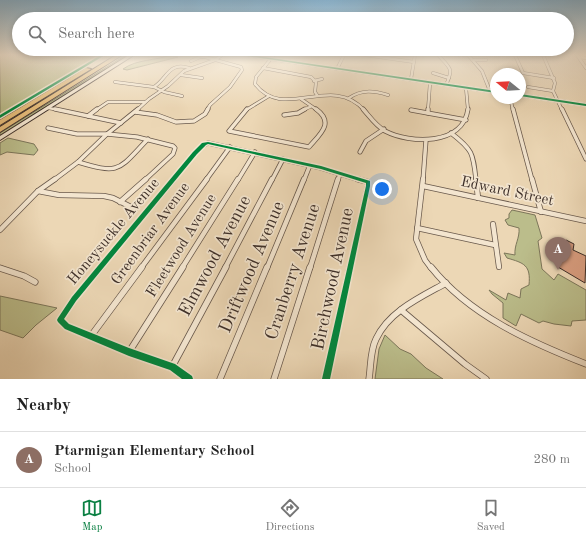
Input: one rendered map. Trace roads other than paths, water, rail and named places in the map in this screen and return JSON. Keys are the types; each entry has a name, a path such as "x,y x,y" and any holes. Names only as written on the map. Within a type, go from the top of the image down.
{"highway":[{"path":"0,123 82,73"},
{"path":"0,130 92,74"}],"street":[{"path":"0,138 104,73"},
{"path":"154,87 159,84 160,81 169,73"},
{"path":"0,230 38,191 78,162 107,134 135,112 145,102 184,73"},
{"path":"135,112 157,115 181,123 194,121 205,114 214,100 230,87 240,73"},
{"path":"259,73 256,77 255,84 259,91 269,96 282,99 301,99 317,95 336,95 349,98 359,104 377,125 384,129 398,135 426,140 437,139 451,133 460,127 466,120 469,110 466,88"},
{"path":"289,73 307,76 314,81 316,85 315,92 317,95"},
{"path":"364,73 490,91 486,73"},
{"path":"411,79 412,73"},
{"path":"433,73 449,78"},
{"path":"446,85 451,73"},
{"path":"523,73 554,78"},
{"path":"551,73 555,83 553,91 586,159"},
{"path":"181,75 202,78"},
{"path":"314,81 322,79"},
{"path":"115,82 154,87 161,91 182,96"},
{"path":"428,113 430,83"},
{"path":"528,87 553,91"},
{"path":"349,98 364,90 376,91 388,95"},
{"path":"269,96 248,108 229,131 309,147 318,134 324,129 326,124 321,113 310,107 301,99"},
{"path":"526,96 586,105"},
{"path":"88,116 108,102 145,102"},
{"path":"512,104 541,212"},
{"path":"284,115 298,113 310,107"},
{"path":"48,108 121,123"},
{"path":"411,110 466,120"},
{"path":"48,128 77,134 107,134 148,139 173,146 175,148 174,151 144,182 120,202"},
{"path":"360,152 366,141 384,129"},
{"path":"451,133 466,145 473,155 478,198"},
{"path":"78,162 105,170 116,169 120,167 148,139"},
{"path":"426,140 424,186 416,239 426,263 467,301 502,325 549,350 586,364"},
{"name":"Honeysuckle Avenue","path":"91,336 67,327 60,320 65,311 204,144 208,143 230,147"},
{"path":"230,147 310,165 340,174"},
{"name":"Greenbriar Avenue","path":"91,336 230,147"},
{"name":"Fleetwood Avenue","path":"129,352 255,152"},
{"name":"Elmwood Avenue","path":"172,367 283,159"},
{"name":"Driftwood Avenue","path":"220,379 310,165"},
{"name":"Birchwood Avenue","path":"326,379 368,186 366,180 340,174"},
{"name":"Cranberry Avenue","path":"274,379 340,174"},
{"name":"Edward Street","path":"424,186 541,212 586,220"},
{"path":"38,191 59,195 96,195 113,198 135,210"},
{"path":"493,224 498,267"},
{"path":"417,228 495,245"},
{"path":"0,268 24,276 35,282"},
{"path":"369,379 373,348 376,338 389,320 401,310 446,283"},
{"path":"401,310 465,364 486,379"},
{"path":"91,336 129,352 172,367 189,379"}],"place":[{"name":"Ptarmigan Elementary School","path":"558,270"}]}
